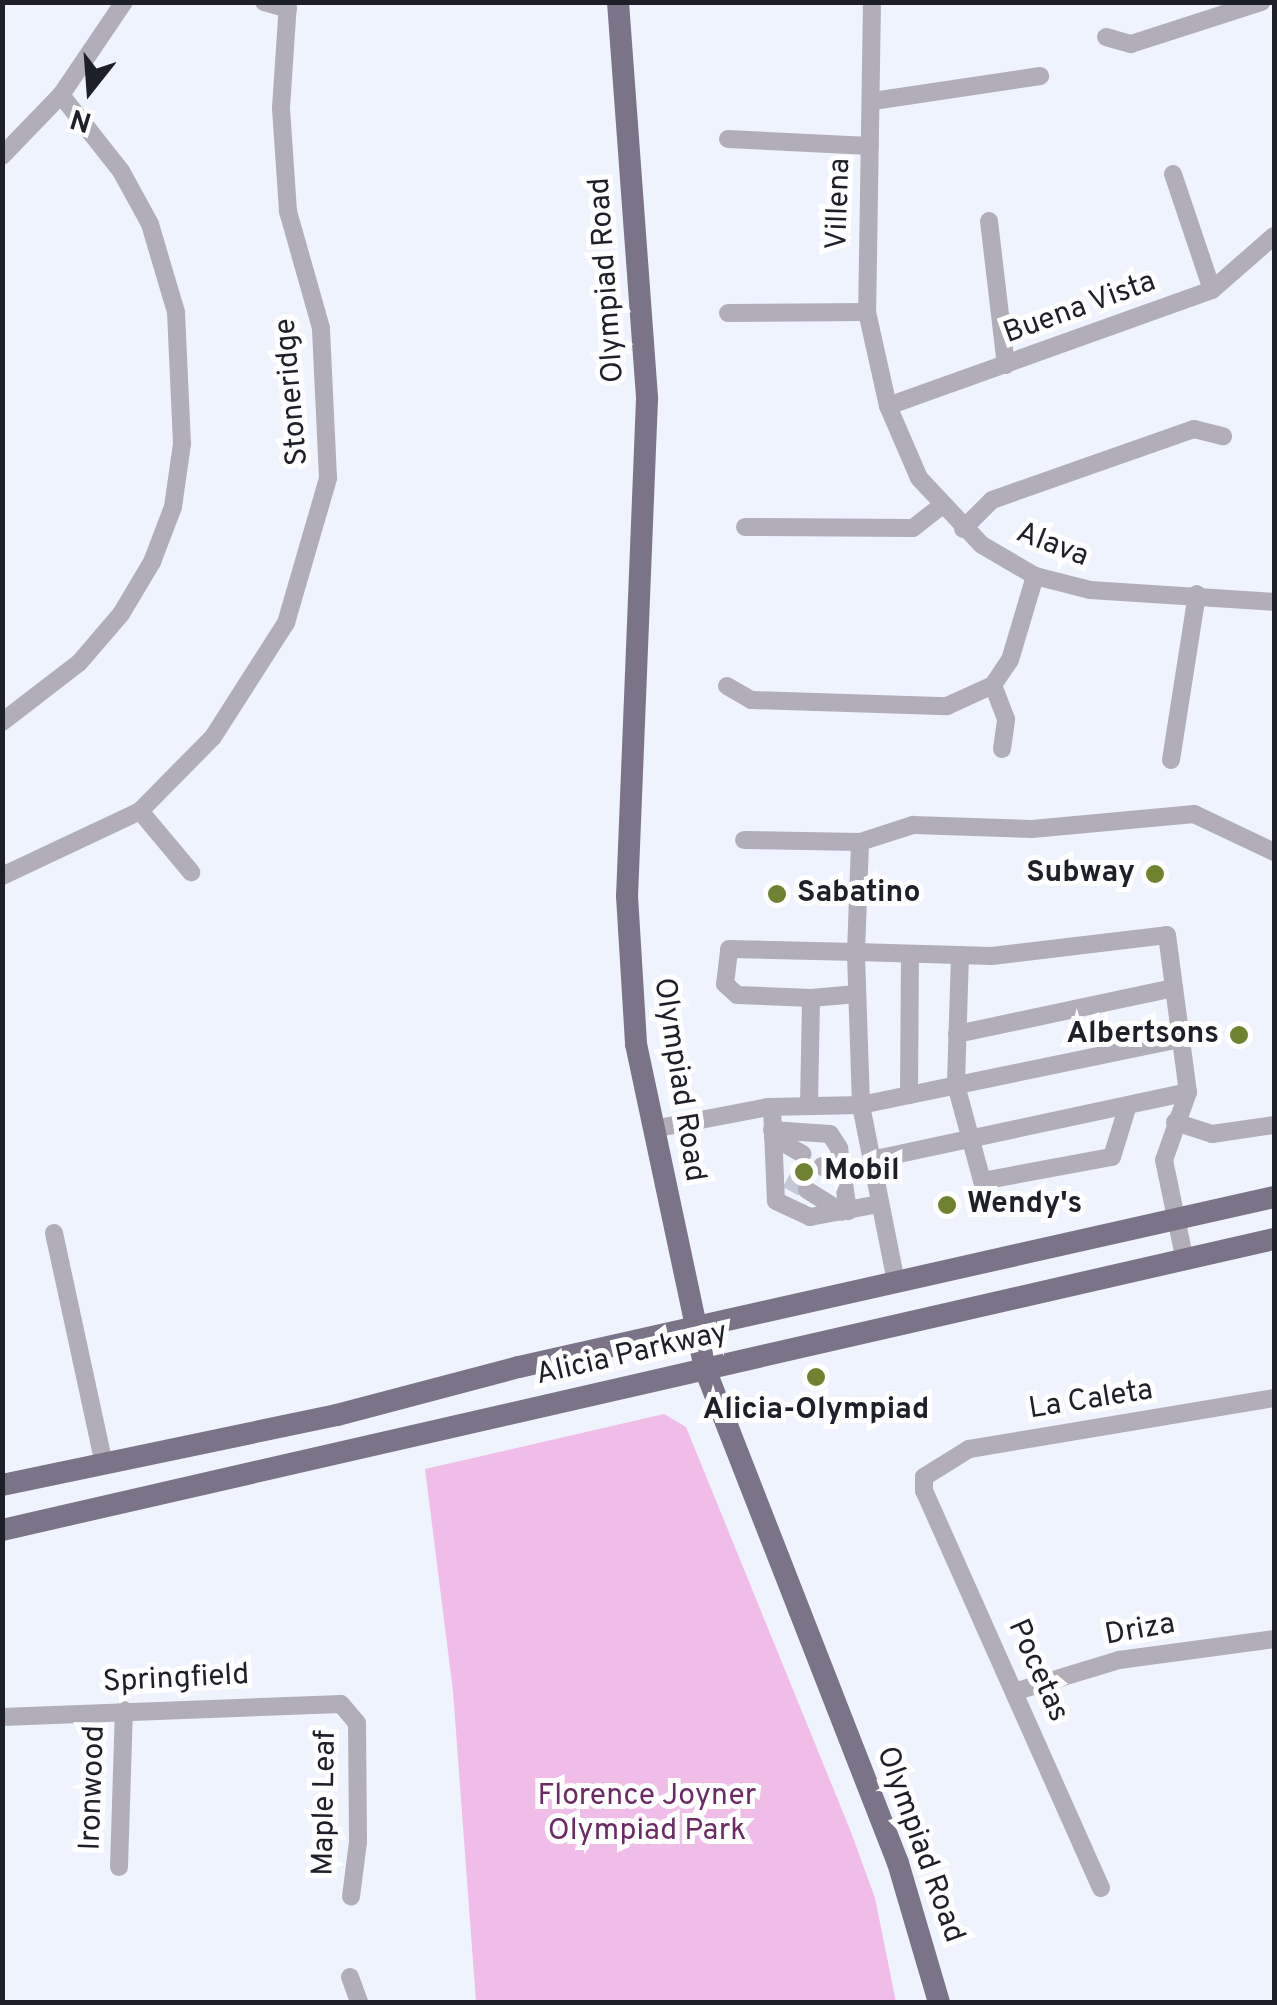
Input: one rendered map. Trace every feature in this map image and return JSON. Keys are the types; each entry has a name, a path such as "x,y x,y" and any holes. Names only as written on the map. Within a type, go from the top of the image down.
{"main road":[{"name":"Olympiad Road","path":"618,2 646,399 626,896 636,1044 705,1369 898,1863 939,2002"},
{"name":"Alicia Parkway","path":"2,1485 104,1465 1274,1196"},
{"name":"Alicia Parkway","path":"2,1530 1274,1238"}],"street":[{"path":"2,156 61,95 124,2"},
{"path":"264,2 288,6"},
{"name":"Villena","path":"872,2 867,312 888,406"},
{"path":"1106,37 1132,44 1261,2"},
{"name":"Stoneridge","path":"2,876 140,811 213,738 286,623 328,478 321,328 288,211 281,108 288,6"},
{"path":"873,101 1040,76"},
{"path":"2,722 80,663 121,614 172,507 182,444 176,312 150,224 121,171 61,95"},
{"path":"728,139 870,146"},
{"path":"1174,174 1212,290"},
{"path":"990,221 1006,366"},
{"name":"Buena Vista","path":"888,406 1212,290 1274,236"},
{"path":"728,313 867,312"},
{"name":"Alava","path":"888,406 919,478 942,505 964,529 1035,576 1090,590 1274,602"},
{"path":"964,529 992,500 1194,429 1223,436"},
{"path":"745,527 913,528 942,505"},
{"path":"727,686 751,700 947,706 993,685 1010,660 1035,576"},
{"path":"1171,760 1197,594"},
{"path":"993,685 1006,719 1002,749"},
{"path":"140,811 191,872"},
{"path":"744,840 860,842 913,825 1032,830 1194,814 1274,852"},
{"path":"860,842 856,952 861,1105 896,1282"},
{"path":"857,994 811,998 737,994 725,984 729,949 960,955 1167,935 1188,1092 1164,1160 1184,1257"},
{"path":"910,954 910,1095"},
{"path":"960,955 956,1086 968,1139 986,1184 1112,1157 1128,1104"},
{"path":"958,1034 1174,988"},
{"path":"809,1105 811,998"},
{"path":"652,1129 772,1107 861,1105 1181,1039"},
{"path":"871,1160 1188,1092"},
{"path":"772,1107 780,1176 776,1201 810,1217 879,1204"},
{"path":"1175,1122 1212,1134 1274,1125"},
{"path":"773,1134 802,1154"},
{"path":"773,1134 830,1134 840,1148 845,1212"},
{"path":"822,1166 844,1180"},
{"path":"807,1190 845,1212"},
{"path":"54,1233 104,1465"},
{"name":"La Caleta","path":"924,1477 969,1449 1274,1398"},
{"name":"Pocetas","path":"924,1477 924,1490 1018,1691 1101,1888"},
{"name":"Driza","path":"1018,1691 1119,1660 1274,1639"},
{"name":"Springfield","path":"2,1717 318,1701 351,1710"},
{"name":"Ironwood","path":"119,1866 124,1710"},
{"name":"Maple Leaf","path":"351,1710 357,1724 358,1842 352,1897"},
{"path":"350,1978 359,2002"}],"green space":[{"name":"Florence Joyner Olympiad Park","path":"664,1414 686,1427 851,1832 875,1898 896,2002 476,2002 453,1691 425,1469"}],"tunnel":[{"path":"787,1179 807,1190"}],"place":[{"name":"Subway","path":"1155,874"},
{"name":"Sabatino","path":"777,894"},
{"name":"Albertsons","path":"1239,1035"},
{"name":"Mobil","path":"804,1172"},
{"name":"Wendy's","path":"947,1205"},
{"name":"Alicia-Olympiad","path":"816,1377"}]}
